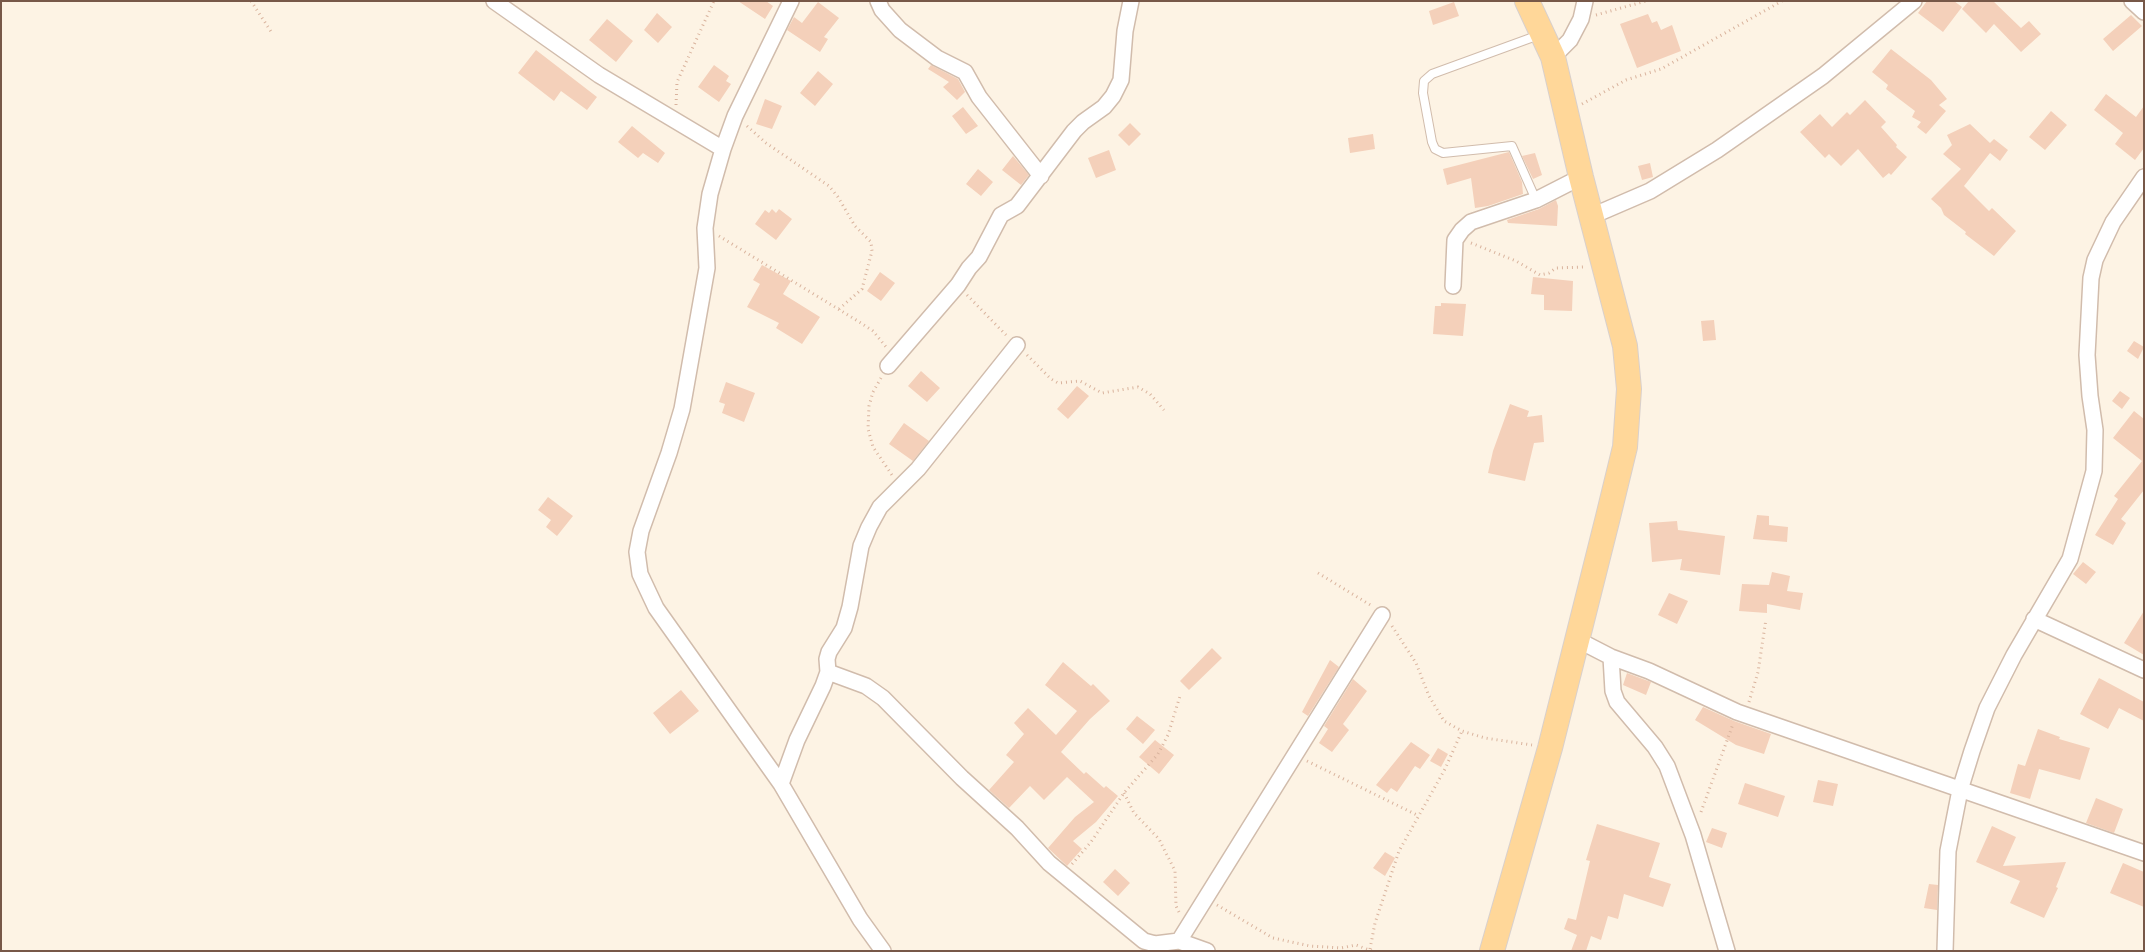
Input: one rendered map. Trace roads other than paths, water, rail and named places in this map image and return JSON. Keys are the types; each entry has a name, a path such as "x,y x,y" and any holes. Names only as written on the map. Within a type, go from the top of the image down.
{"main road":[{"path":"1492,951 1550,748 1578,640 1626,437 1629,389 1625,346 1581,177 1553,57 1527,1"}],"street":[{"path":"494,1 599,75 723,149"},
{"path":"791,1 736,116 723,149 710,194 705,228 707,268 682,409 669,453 641,532 637,552 640,574 656,608 781,784 860,919 883,951"},
{"path":"878,1 882,10 900,30 937,58 965,72 979,97 1041,176"},
{"path":"888,366 958,285 985,248 999,218 1017,206 1074,131 1104,107 1118,88 1121,80 1125,31 1131,1"},
{"path":"1553,57 1570,40 1581,18 1585,1"},
{"path":"1592,216 1650,191 1717,150 1823,76 1914,1"},
{"path":"2132,1 2144,12"},
{"path":"1453,286 1456,238 1471,222 1536,200 1581,177"},
{"path":"1945,951 1948,851 1960,790 1987,708 2034,619 2070,559 2094,471 2095,430 2087,355 2091,278 2095,260 2113,222 2144,177"},
{"path":"781,784 793,750 828,672 827,659 829,652 844,628 861,546 880,507 918,469 1017,345"},
{"path":"828,672 866,686 883,698 1063,874 1144,941 1155,944 1183,935 1382,615"},
{"path":"2034,619 2144,670"},
{"path":"1578,640 1611,657 1649,671 1741,713 2144,853"},
{"path":"1611,657 1613,691 1617,702 1663,758 1693,835 1727,951"},
{"path":"1183,935 1207,951"}],"lane":[{"path":"1536,200 1512,146 1443,153 1435,149 1422,93 1424,81 1432,74 1541,34"}]}
